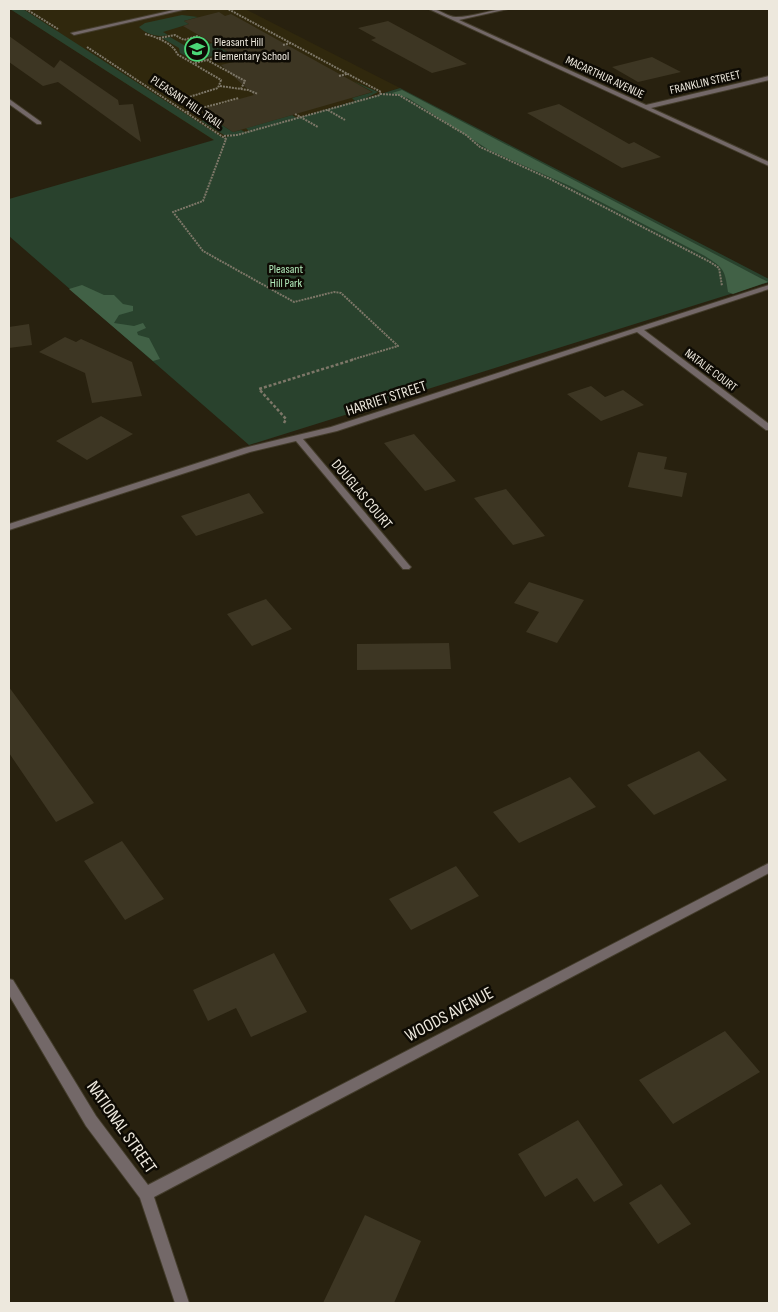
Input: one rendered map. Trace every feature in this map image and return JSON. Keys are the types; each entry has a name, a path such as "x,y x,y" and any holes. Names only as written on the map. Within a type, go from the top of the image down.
{"street":[{"path":"74,33 184,9"},
{"name":"MACARTHUR AVENUE","path":"432,9 769,164"},
{"path":"454,19 506,9"},
{"name":"FRANKLIN STREET","path":"646,107 769,78"},
{"path":"9,101 39,123"},
{"name":"HARRIET STREET","path":"9,527 247,450 334,429 769,287"},
{"name":"NATALIE COURT","path":"639,330 769,428"},
{"name":"DOUGLAS COURT","path":"298,438 406,567"},
{"name":"WOODS AVENUE","path":"146,1194 769,868"},
{"name":"NATIONAL STREET","path":"9,984 91,1120 146,1194 182,1303"}],"path":[{"path":"26,9 66,34"},
{"path":"228,9 348,73 381,92 380,94"},
{"path":"141,32 158,38 176,49 177,54 220,80 220,86"},
{"path":"158,38 174,35 184,40 197,36 208,42"},
{"path":"283,45 292,43"},
{"name":"PLEASANT HILL TRAIL","path":"82,44 226,139 203,201 173,212 203,252 294,302 334,292 341,293 398,346 259,389 286,419 284,423 276,426"},
{"path":"194,64 227,55"},
{"path":"207,60 224,68 227,74 245,81 241,89"},
{"path":"338,76 348,73"},
{"path":"189,97 220,86 258,94"},
{"path":"222,136 249,132 380,94 399,95 466,135 480,147 550,179 710,262 719,268 722,288"},
{"path":"186,112 239,98"},
{"path":"349,99 354,102"},
{"path":"336,102 341,106"},
{"path":"328,110 345,120"},
{"path":"295,114 318,127"},
{"path":"244,129 249,132"}],"shaded area":[{"name":"Pleasant Hill Elementary School","path":"10,9 245,9 400,88 215,141"}],"green space":[{"name":"Pleasant Hill Park","path":"10,9 23,9 223,138 233,135 224,135 201,121 211,118 233,132 241,130 245,132 249,131 246,128 292,115 297,118 355,101 352,98 373,92 353,81 378,92 364,99 400,88 769,279 769,282 249,445 9,236 9,199 214,140"},
{"path":"182,15 198,17 184,21 189,24 163,32 168,35 164,36 152,35 139,27 145,23"},
{"path":"170,37 189,48 213,43 228,52 204,58 192,58 180,53 179,48 162,38"},
{"path":"402,90 768,282 733,294 728,292 722,270 705,256 570,186 489,150 408,98 392,93"},
{"path":"82,285 104,295 114,295 123,304 133,306 133,311 119,315 114,323 134,326 143,323 146,328 137,332 138,335 149,338 160,359 153,361 69,289"}],"building":[{"path":"219,12 225,16 231,14 372,92 233,132 199,110 254,95 221,65 237,61 223,53 228,52 183,26 189,24 184,21"},
{"path":"388,21 467,64 432,73 371,40 376,38 358,28"},
{"path":"9,36 54,68 60,60 118,100 119,105 133,104 141,142 58,82 43,86 9,62"},
{"path":"652,57 681,72 638,82 612,67"},
{"path":"559,104 629,144 634,142 661,157 622,168 527,113"},
{"path":"29,324 32,345 9,348 9,327"},
{"path":"65,337 76,342 81,339 132,362 142,396 92,403 85,373 39,352"},
{"path":"591,386 605,397 623,390 644,405 601,421 567,394"},
{"path":"101,416 133,434 87,460 56,441"},
{"path":"414,434 456,481 425,491 384,443"},
{"path":"638,452 667,457 664,469 687,473 682,497 628,487"},
{"path":"506,489 545,536 513,545 474,498"},
{"path":"249,493 264,513 196,536 181,516"},
{"path":"529,582 584,600 557,643 526,632 539,612 514,603"},
{"path":"266,599 292,629 252,646 227,614"},
{"path":"449,643 451,669 357,670 357,644"},
{"path":"9,687 94,803 56,822 9,753"},
{"path":"699,751 727,780 654,815 627,785"},
{"path":"570,777 596,807 519,843 493,812"},
{"path":"122,841 164,899 125,920 84,861"},
{"path":"456,866 479,896 411,930 389,899"},
{"path":"274,953 307,1012 251,1037 236,1008 208,1021 193,990"},
{"path":"725,1031 760,1072 673,1124 639,1080"},
{"path":"578,1120 623,1185 594,1202 577,1178 545,1197 518,1154"},
{"path":"661,1184 691,1224 658,1244 629,1203"},
{"path":"365,1215 421,1241 394,1303 323,1303"}],"place":[{"name":"Pleasant Hill Elementary School","path":"197,49"}]}
